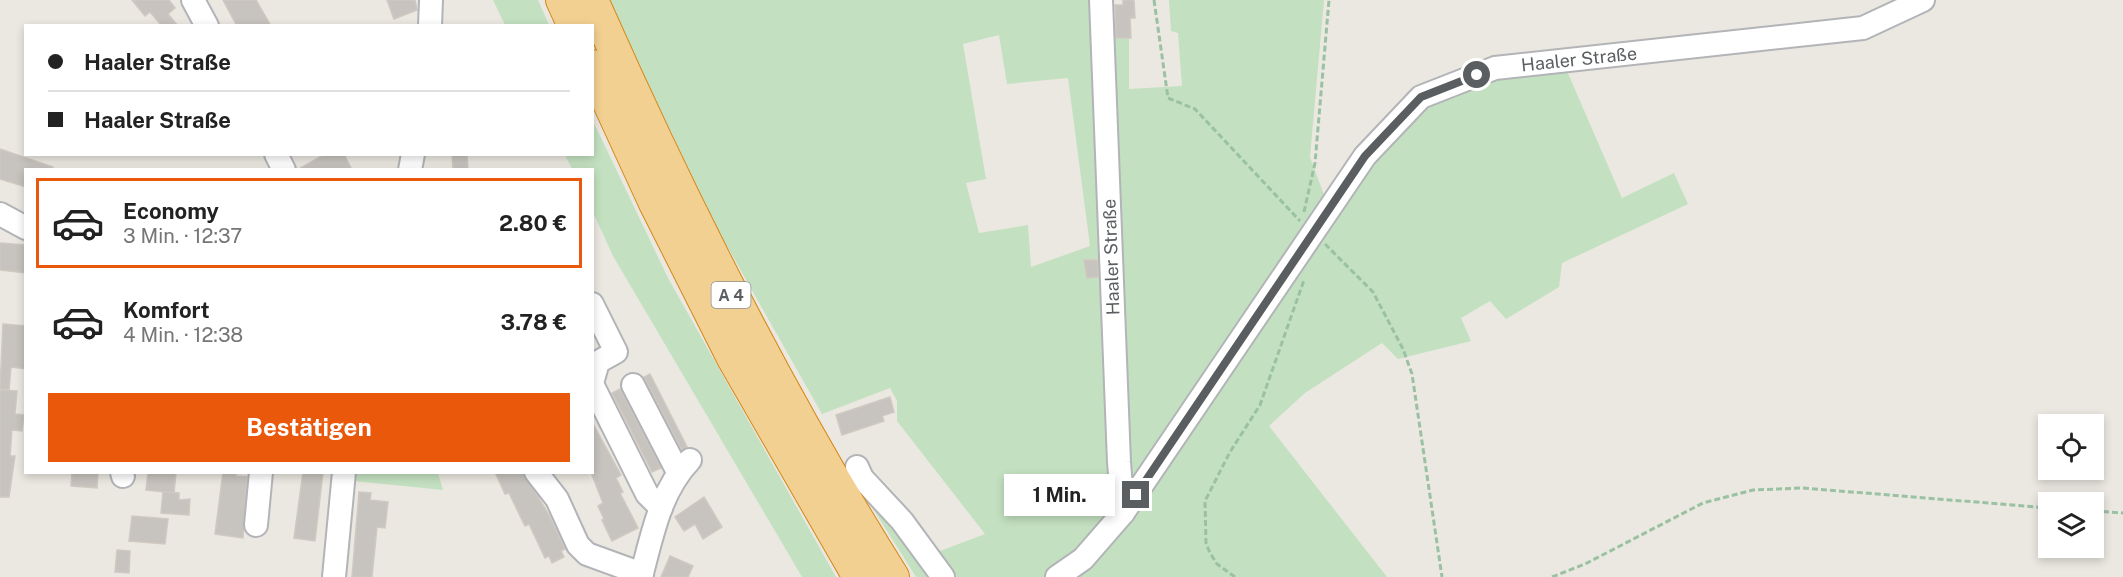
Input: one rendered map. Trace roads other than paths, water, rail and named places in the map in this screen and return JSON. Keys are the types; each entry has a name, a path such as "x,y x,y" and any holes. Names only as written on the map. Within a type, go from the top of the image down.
{"highway":[{"path":"562,0 573,24"},
{"name":"A 4","path":"592,0 675,183 756,343 847,503 893,577"},
{"name":"A 4","path":"594,70 654,201 733,358 859,577"}],"street":[{"path":"193,0 206,24"},
{"path":"430,24 431,0"},
{"name":"Haaler Straße","path":"1101,0 1119,462 1123,513"},
{"name":"Haaler Straße","path":"1057,577 1083,559 1123,513 1365,156 1421,97 1495,68 1863,28 1923,0"},
{"path":"0,214 24,227"},
{"path":"594,308 616,352 598,362 594,377"},
{"path":"538,474 557,499 578,545 587,554 641,575 661,508 684,466 633,385"},
{"path":"594,388 646,494 661,508"},
{"path":"857,467 862,478 902,521 943,577"},
{"path":"256,525 261,474"},
{"path":"334,577 344,474"}]}
